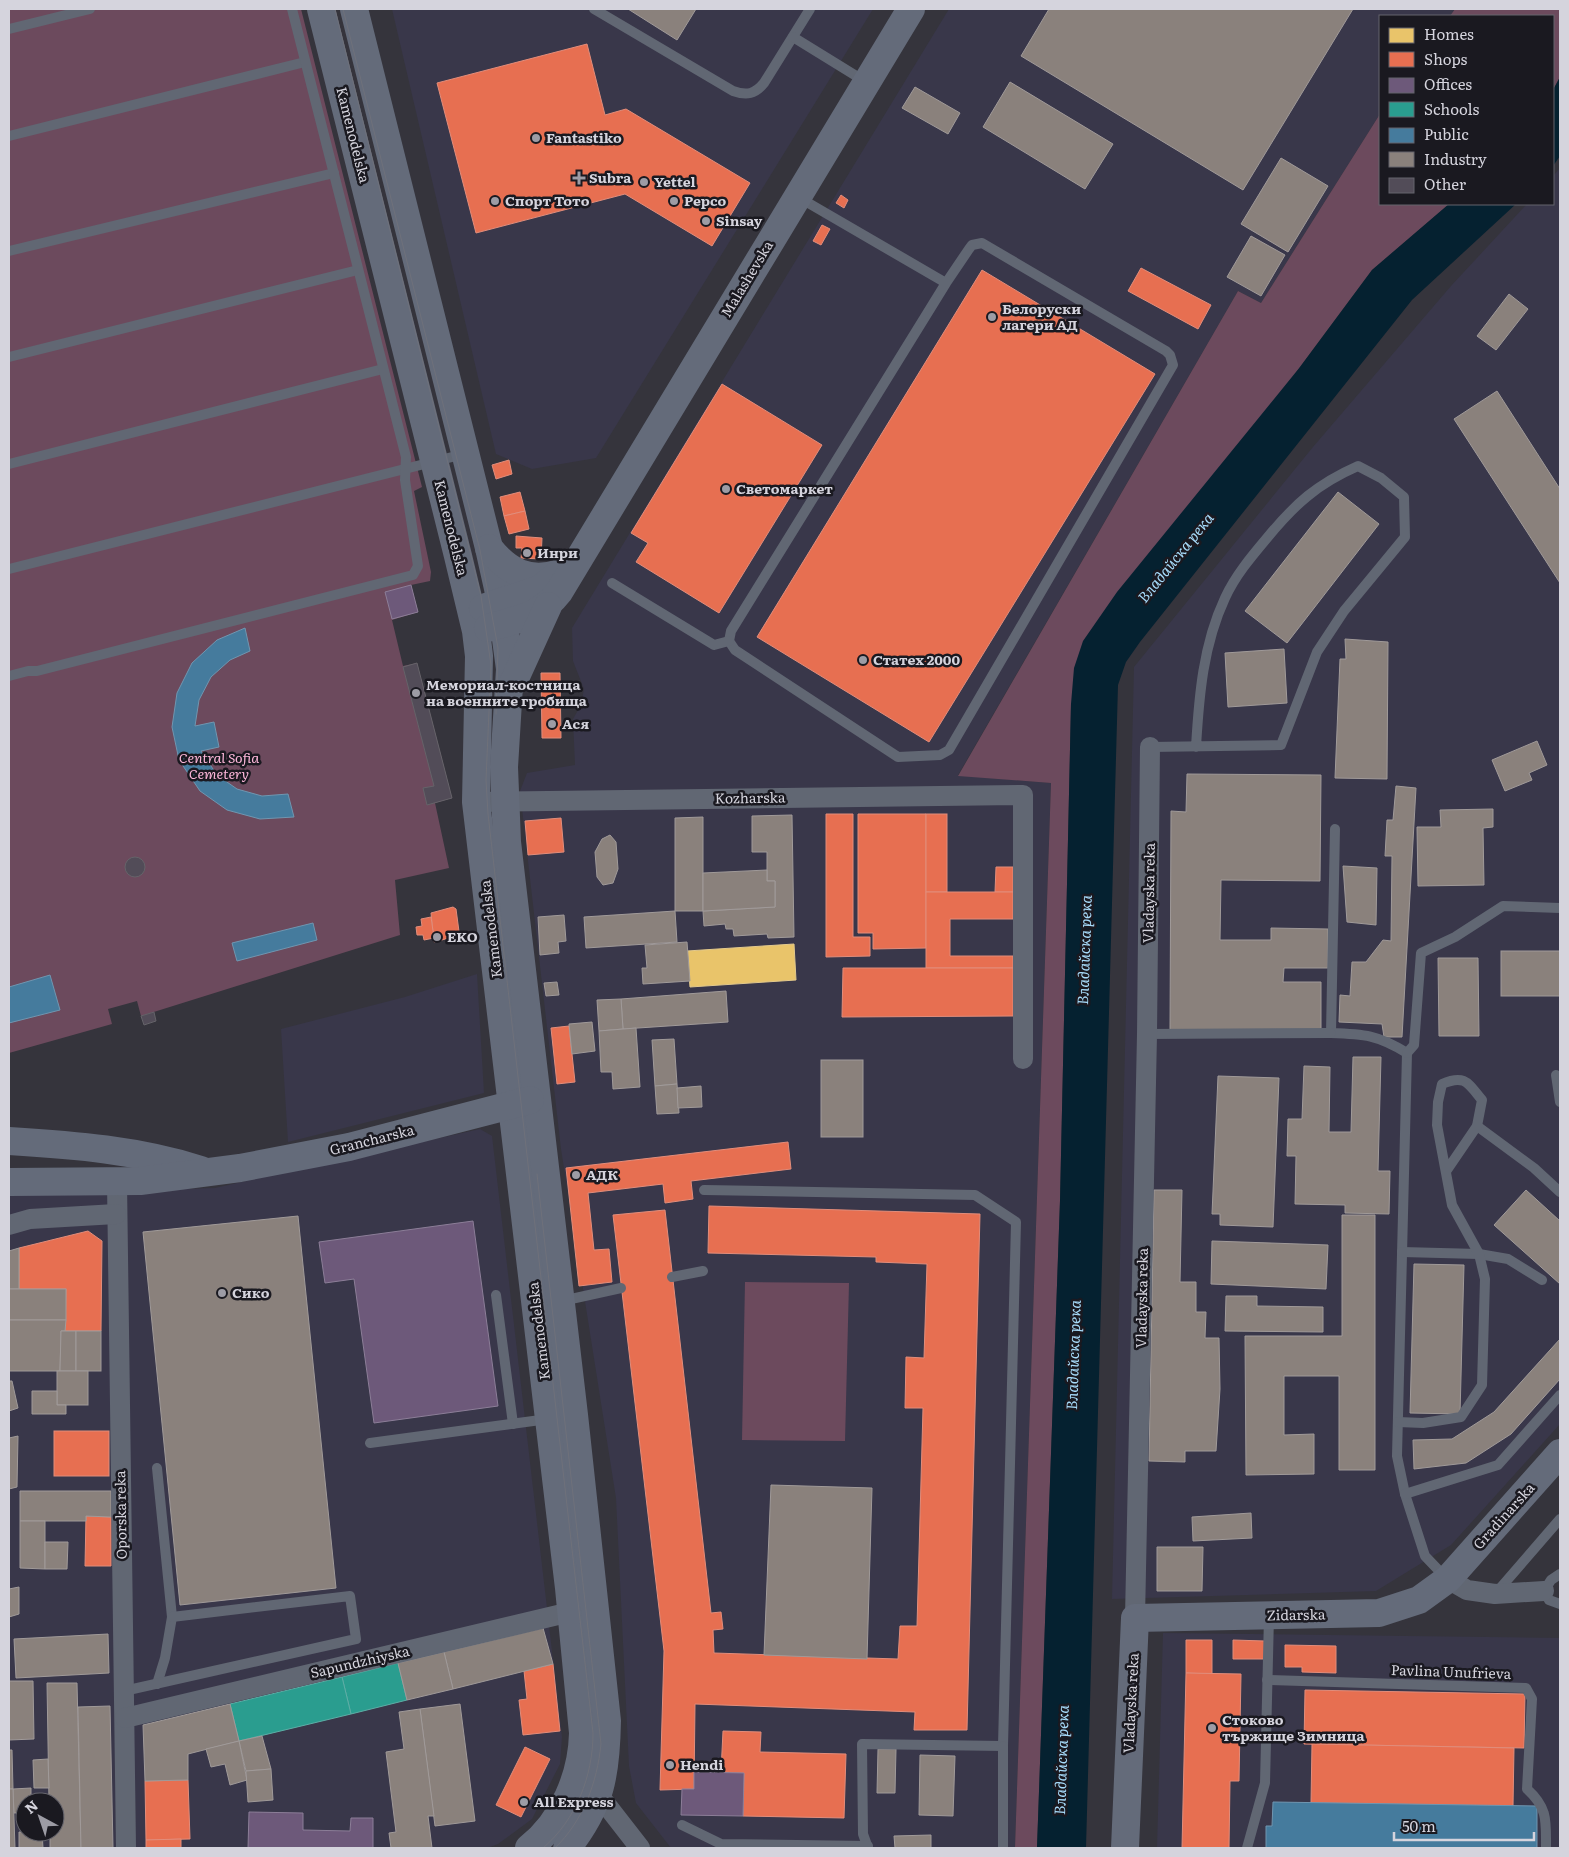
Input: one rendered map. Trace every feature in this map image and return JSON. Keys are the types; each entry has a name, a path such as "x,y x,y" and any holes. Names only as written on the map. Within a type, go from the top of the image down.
{"street":[{"name":"Kamenodelska","path":"321,9 474,621 480,677 476,802 524,1101 561,1301 561,1417"},
{"name":"Kamenodelska","path":"354,9 488,548 503,613 510,669 504,767 504,802 512,895 524,1101 583,1609 606,1721 606,1753 599,1796 567,1848"},
{"name":"Malashevska","path":"503,613 524,618 548,606 911,9"},
{"path":"488,548 506,568 522,575 547,577 561,573"},
{"name":"Malashevska","path":"474,621 503,613 540,589 561,573 583,550"},
{"path":"509,693 548,606"},
{"name":"Vladayska reka","path":"1125,1848 1135,1618 1147,1034 1150,747"},
{"name":"Kozharska","path":"476,802 1023,795 1023,1060"},
{"name":"Grancharska","path":"9,1182 117,1182 167,1178 205,1171 240,1168 349,1147 524,1101"},
{"path":"9,1141 135,1153 169,1160 205,1171"},
{"name":"Oporska reka","path":"117,1182 126,1848"},
{"path":"9,1225 30,1219 116,1214"},
{"name":"Gradinarska","path":"1448,1579 1560,1453"},
{"path":"1448,1579 1467,1590 1555,1602"},
{"name":"Zidarska","path":"1135,1618 1379,1613 1419,1600 1448,1579"},
{"name":"Kamenodelska","path":"529,1848 556,1819 572,1790 583,1752 583,1609"},
{"name":"Sapundzhiyska","path":"125,1718 583,1609"},
{"path":"579,1768 640,1848"}],"lane":[{"path":"9,29 90,9"},
{"path":"9,676 37,671 413,575 418,566 405,480 406,457 292,9"},
{"path":"594,9 742,94 750,94 758,90 810,9"},
{"path":"793,37 867,82"},
{"path":"9,136 305,62"},
{"path":"9,251 334,174"},
{"path":"797,196 946,282"},
{"path":"982,243 1166,351 1172,360 1172,365 951,748 947,753 940,755 898,757 735,650 729,641 731,631 946,282 972,245 982,243"},
{"path":"9,357 358,270"},
{"path":"9,464 383,369"},
{"path":"9,570 465,454"},
{"path":"1150,747 1196,747 1281,745 1317,652 1344,611 1405,537 1404,497 1381,478 1358,466 1331,478 1292,508 1245,564 1225,598 1208,646 1199,690 1196,747"},
{"path":"612,583 714,645 729,641"},
{"path":"1331,1033 1335,829"},
{"path":"1448,1579 1425,1556 1405,1494 1397,1456 1407,1053 1414,1045 1421,953 1455,937 1503,906 1560,908"},
{"path":"1147,1034 1367,1034 1390,1042 1407,1053"},
{"path":"1556,1075 1560,1102"},
{"path":"1398,1422 1424,1423 1462,1417 1482,1386 1485,1279 1478,1254 1452,1205 1447,1170 1437,1125 1438,1102 1442,1084 1455,1078 1466,1081 1482,1100 1477,1126 1447,1170"},
{"path":"1477,1126 1534,1168 1560,1192"},
{"path":"704,1190 975,1195 1016,1222 1003,1746 1003,1848"},
{"path":"1402,1252 1478,1254 1508,1259 1542,1280"},
{"path":"672,1277 703,1271"},
{"path":"561,1301 621,1288"},
{"path":"496,1295 513,1424"},
{"path":"1405,1494 1498,1465 1560,1395"},
{"path":"370,1443 561,1417"},
{"path":"157,1468 172,1617 165,1658 157,1684"},
{"path":"1495,1594 1560,1520"},
{"path":"1555,1602 1551,1580 1560,1574"},
{"path":"124,1691 356,1639 350,1596 172,1617"},
{"path":"1247,1848 1264,1783 1269,1615"},
{"name":"Pavlina Unufrieva","path":"1267,1680 1526,1688 1532,1699 1527,1788 1539,1800 1546,1817 1546,1848"},
{"path":"682,1825 721,1844 868,1847 863,1834 862,1744 1003,1746"}],"shaded area":[{"path":"392,9 873,9 596,458 532,469 496,454"},
{"path":"949,9 1455,9 1451,15 1379,15 1379,116 1261,303 1238,291 958,775 1051,783 1015,1848 671,1848 636,1803 629,1766 616,1498 561,1149 520,791 527,773 575,765 573,719 581,705 584,689 573,661 572,628"},
{"path":"1560,168 1560,1424 1451,1545 1376,1591 1112,1599 1134,667 1313,447 1451,286 1526,205 1554,205 1554,175"},
{"path":"477,974 484,1093 288,1142 281,1029 405,997"},
{"path":"480,1129 492,1136 562,1737 560,1764 532,1819 498,1844 487,1848 9,1848 9,1194 215,1188"},
{"name":"Стоково тържище Зимница","path":"1163,1633 1560,1638 1560,1848 1157,1848"}],"green space":[{"name":"Central Sofia Cemetery","path":"9,9 301,9 422,487 414,491 431,572 430,581 411,585 418,612 392,620 403,666 417,663 452,798 435,803 449,868 395,880 400,935 141,1016 137,1001 108,1009 112,1024 9,1053"},
{"path":"1455,9 1560,9 1560,77 1554,88 1554,15 1451,15"},
{"path":"1379,116 1379,205 1448,205 1372,270 1300,367 1071,704 1060,1201 1037,1848 1015,1848 1051,783 958,776 1238,291 1261,303"},
{"path":"745,1282 849,1283 845,1441 742,1440"}],"water":[{"path":"1560,77 1560,156 1554,165 1554,88"},
{"name":"Владайска река","path":"1448,205 1515,205 1412,300 1140,642 1126,662 1118,685 1086,1848 1037,1848 1060,1201 1071,704 1074,668 1083,641 1117,592 1300,367 1372,270"}],"building: Homes":[{"path":"794,944 796,980 690,987 687,951"}],"building: Shops":[{"path":"587,44 605,115 626,109 750,183 712,246 625,194 476,233 437,83"},
{"path":"841,195 848,200 844,208 836,203"},
{"path":"822,225 830,229 821,245 813,241"},
{"path":"1141,268 1211,305 1198,329 1128,291"},
{"path":"982,270 1155,374 929,742 757,637"},
{"name":"Светомаркет","path":"722,384 822,445 719,613 636,562 648,543 631,533"},
{"path":"509,460 512,474 496,479 492,465"},
{"path":"520,492 525,511 504,516 500,497"},
{"path":"525,511 529,529 509,534 504,516"},
{"path":"516,536 542,538 541,559 521,558 522,548 516,548"},
{"path":"541,673 560,673 561,738 542,738"},
{"path":"826,814 853,814 853,937 870,937 870,956 826,957"},
{"path":"858,814 926,814 926,948 873,949 873,933 858,933"},
{"path":"926,814 947,814 947,892 926,892"},
{"path":"561,818 564,852 528,855 525,821"},
{"path":"996,867 1013,867 1013,892 995,892"},
{"path":"926,892 1013,892 1013,919 950,919 950,956 1013,956 1013,968 926,968"},
{"path":"453,907 456,909 460,939 457,936 434,942 431,913"},
{"path":"431,917 434,938 424,940 423,935 417,935 416,927 422,926 421,919"},
{"path":"843,968 1013,968 1013,1016 842,1017"},
{"path":"569,1026 575,1082 557,1084 551,1028"},
{"path":"788,1142 791,1169 691,1181 693,1199 665,1203 663,1184 588,1193 594,1250 609,1249 612,1282 579,1286 566,1168"},
{"path":"709,1206 980,1214 967,1730 914,1730 915,1712 695,1704 694,1789 660,1790 664,1651 613,1215 665,1210 711,1613 721,1612 723,1629 713,1630 714,1653 898,1659 900,1626 917,1626 923,1408 905,1408 906,1357 924,1358 927,1264 876,1262 876,1257 708,1253"},
{"path":"88,1231 102,1241 101,1331 65,1331 66,1289 19,1289 19,1248"},
{"path":"54,1431 109,1431 109,1476 54,1476"},
{"path":"86,1516 111,1517 111,1566 85,1566"},
{"path":"1186,1640 1212,1640 1212,1674 1186,1673"},
{"path":"1233,1640 1265,1641 1264,1659 1233,1659"},
{"path":"1285,1645 1336,1646 1336,1673 1302,1672 1302,1667 1285,1667"},
{"path":"553,1664 560,1731 523,1735 519,1700 527,1699 524,1671"},
{"name":"Стоково тържище Зимница","path":"1186,1673 1241,1674 1239,1781 1230,1781 1229,1848 1182,1848"},
{"path":"1305,1690 1525,1694 1524,1748 1304,1744"},
{"path":"723,1731 761,1732 760,1752 846,1754 844,1818 743,1816 744,1773 721,1772"},
{"path":"1312,1744 1514,1748 1513,1806 1311,1803"},
{"path":"525,1747 550,1759 521,1817 496,1805"},
{"path":"188,1780 190,1839 146,1840 145,1781"},
{"path":"181,1839 181,1848 146,1848 146,1840"}],"building: Offices":[{"path":"411,585 418,612 392,619 385,592"},
{"path":"473,1221 498,1406 374,1423 354,1279 325,1283 319,1242"},
{"path":"694,1772 744,1773 743,1816 681,1815 682,1789 694,1789"},
{"path":"249,1812 303,1813 303,1830 350,1831 351,1818 373,1818 373,1848 248,1848"}],"building: Schools":[{"path":"398,1663 407,1700 351,1714 342,1677"},
{"path":"342,1677 351,1714 239,1741 230,1704"}],"building: Public":[{"path":"245,628 250,651 230,660 211,677 199,700 195,726 214,722 219,747 201,751 217,775 237,789 262,796 288,794 294,817 260,819 227,810 200,791 179,760 172,727 177,693 192,663 217,640"},
{"path":"313,923 317,940 237,961 232,943"},
{"path":"50,975 60,1010 9,1023 9,987"},
{"path":"1273,1802 1537,1806 1537,1848 1266,1848 1266,1826 1272,1826"}],"building: Industry":[{"path":"628,9 696,9 677,40"},
{"path":"1049,9 1353,9 1243,190 1021,56"},
{"path":"1010,82 1113,144 1085,189 983,127"},
{"path":"915,87 960,113 948,134 902,108"},
{"path":"1281,158 1328,186 1288,252 1241,224"},
{"path":"1251,236 1285,255 1261,296 1227,277"},
{"path":"1509,294 1528,309 1496,350 1477,336"},
{"path":"1497,391 1560,489 1560,583 1454,419"},
{"path":"1338,492 1379,524 1287,643 1245,611"},
{"path":"1345,639 1388,642 1387,779 1335,778 1340,659 1346,659"},
{"path":"1284,649 1287,703 1228,707 1225,653"},
{"path":"1537,741 1547,765 1529,773 1532,780 1505,791 1492,760"},
{"path":"1187,774 1321,775 1320,881 1221,880 1220,940 1271,940 1271,928 1328,929 1328,968 1284,968 1283,982 1321,982 1321,1031 1170,1030 1171,811 1186,812"},
{"path":"1396,786 1416,788 1402,1037 1384,1037 1382,1024 1339,1022 1340,995 1350,996 1352,962 1366,962 1383,940 1391,941 1392,856 1385,856 1387,820 1393,820"},
{"path":"1493,809 1493,827 1483,828 1484,885 1418,886 1417,827 1441,827 1440,810"},
{"path":"792,815 794,937 768,938 767,934 734,936 733,929 726,929 725,924 704,926 703,911 775,907 775,881 767,881 767,852 752,852 752,816"},
{"path":"703,817 703,911 675,911 675,818"},
{"path":"610,835 616,842 618,869 613,883 603,885 597,877 595,852 602,839"},
{"path":"1343,866 1377,868 1376,925 1347,922"},
{"path":"767,870 767,881 775,881 775,907 703,911 703,873"},
{"path":"675,911 677,942 586,948 584,917"},
{"path":"564,915 566,941 558,942 559,953 540,955 538,917"},
{"path":"687,942 690,981 643,984 642,968 647,968 645,945"},
{"path":"1501,951 1560,951 1560,996 1501,996"},
{"path":"1438,958 1478,958 1479,1036 1439,1036"},
{"path":"557,982 559,995 546,996 544,983"},
{"path":"726,991 728,1022 623,1029 621,999"},
{"path":"621,999 623,1029 599,1031 597,1000"},
{"path":"592,1022 595,1051 572,1054 569,1024"},
{"path":"636,1028 640,1087 613,1089 612,1072 601,1072 599,1031"},
{"path":"674,1039 677,1084 655,1086 652,1040"},
{"path":"1353,1057 1381,1057 1378,1171 1390,1171 1389,1214 1345,1213 1345,1205 1295,1204 1296,1156 1287,1156 1288,1119 1302,1119 1304,1066 1330,1067 1329,1132 1351,1132"},
{"path":"821,1060 863,1060 863,1137 821,1137"},
{"path":"1218,1076 1279,1078 1273,1227 1220,1225 1220,1214 1212,1214"},
{"path":"677,1084 679,1113 657,1114 655,1086"},
{"path":"701,1086 702,1107 678,1108 677,1088"},
{"path":"1154,1190 1182,1190 1180,1282 1196,1282 1196,1312 1206,1312 1205,1338 1219,1338 1220,1389 1216,1451 1185,1451 1185,1462 1149,1461"},
{"path":"1526,1190 1560,1221 1560,1284 1494,1225"},
{"path":"1342,1215 1375,1215 1375,1470 1339,1470 1339,1376 1284,1376 1284,1435 1314,1434 1314,1474 1246,1475 1245,1336 1342,1336"},
{"path":"298,1216 336,1588 180,1605 143,1232"},
{"path":"1212,1241 1328,1245 1326,1289 1211,1284"},
{"path":"19,1248 19,1289 9,1289 9,1251"},
{"path":"1414,1264 1464,1265 1460,1414 1410,1413"},
{"path":"9,1289 66,1289 66,1320 9,1320"},
{"path":"1226,1296 1257,1296 1257,1306 1323,1307 1323,1332 1225,1331"},
{"path":"9,1320 66,1320 65,1331 61,1331 60,1371 9,1371"},
{"path":"61,1331 76,1331 76,1371 60,1371"},
{"path":"76,1331 101,1331 101,1371 76,1371"},
{"path":"1560,1339 1560,1379 1511,1434 1466,1463 1414,1469 1413,1440 1452,1439 1494,1412"},
{"path":"57,1371 88,1371 88,1405 57,1405"},
{"path":"9,1381 12,1381 18,1408 9,1411"},
{"path":"32,1391 57,1391 57,1405 66,1405 66,1414 32,1414"},
{"path":"18,1436 17,1487 9,1489 9,1438"},
{"path":"771,1485 872,1488 867,1659 764,1655"},
{"path":"20,1491 111,1491 111,1517 86,1516 86,1521 20,1521"},
{"path":"1251,1513 1252,1538 1193,1541 1192,1517"},
{"path":"20,1521 45,1521 45,1569 20,1568"},
{"path":"45,1542 68,1542 67,1569 45,1569"},
{"path":"1157,1547 1203,1547 1202,1591 1157,1591"},
{"path":"19,1587 19,1614 9,1617 9,1589"},
{"path":"543,1628 553,1664 453,1689 444,1652"},
{"path":"108,1634 109,1673 16,1678 14,1639"},
{"path":"444,1652 453,1689 407,1700 398,1663"},
{"path":"9,1681 33,1681 34,1739 9,1740"},
{"path":"47,1683 77,1683 81,1848 50,1848 50,1842 65,1842 65,1792 49,1792"},
{"path":"230,1704 239,1741 188,1754 188,1780 145,1781 143,1725"},
{"path":"460,1704 475,1821 435,1826 420,1709"},
{"path":"110,1706 113,1848 81,1848 78,1707"},
{"path":"420,1709 434,1816 428,1816 432,1848 391,1848 389,1833 396,1832 386,1752 404,1749 399,1712"},
{"path":"262,1736 271,1769 246,1771 239,1741"},
{"path":"239,1741 247,1780 230,1785 225,1764 211,1767 206,1749"},
{"path":"878,1749 896,1749 895,1793 877,1793"},
{"path":"9,1750 12,1750 13,1789 9,1789"},
{"path":"920,1755 955,1756 953,1816 919,1815"},
{"path":"48,1759 49,1788 34,1788 33,1760"},
{"path":"271,1769 273,1800 248,1802 246,1771"},
{"path":"31,1788 31,1792 15,1792 15,1813 14,1813 13,1789"},
{"path":"9,1789 13,1789 15,1848 9,1848"},
{"path":"931,1835 931,1848 895,1848 894,1836"},
{"path":"19,1842 43,1842 43,1848 19,1848"}],"building: Other":[{"path":"417,663 452,798 427,805 423,788 434,786 403,667"},
{"path":"135,857 142,860 145,867 142,874 135,877 128,874 125,867 128,860"},
{"path":"154,1012 156,1021 144,1025 141,1016"}],"tram line":[{"path":"335,9 481,596 491,665 486,780 488,814 593,1733 590,1765 580,1796 565,1824 543,1848"},
{"path":"343,9 480,550 498,648 496,714"},
{"path":"537,1174 601,1744 596,1773 581,1814 555,1848"}],"place":[{"name":"Fantastiko","path":"536,138"},
{"name":"Subra","path":"579,178"},
{"name":"Yettel","path":"644,182"},
{"name":"Спорт Тото","path":"495,201"},
{"name":"Pepco","path":"674,201"},
{"name":"Sinsay","path":"706,221"},
{"name":"Белоруски лагери АД","path":"992,317"},
{"name":"Светомаркет","path":"726,489"},
{"name":"Инри","path":"527,553"},
{"name":"Статех 2000","path":"863,660"},
{"name":"Мемориал-костница на военните гробища","path":"416,693"},
{"name":"Ася","path":"552,724"},
{"name":"EKO","path":"437,937"},
{"name":"АДК","path":"576,1175"},
{"name":"Сико","path":"222,1293"},
{"name":"Стоково тържище Зимница","path":"1212,1728"},
{"name":"Hendi","path":"670,1765"},
{"name":"All Express","path":"524,1802"}]}
